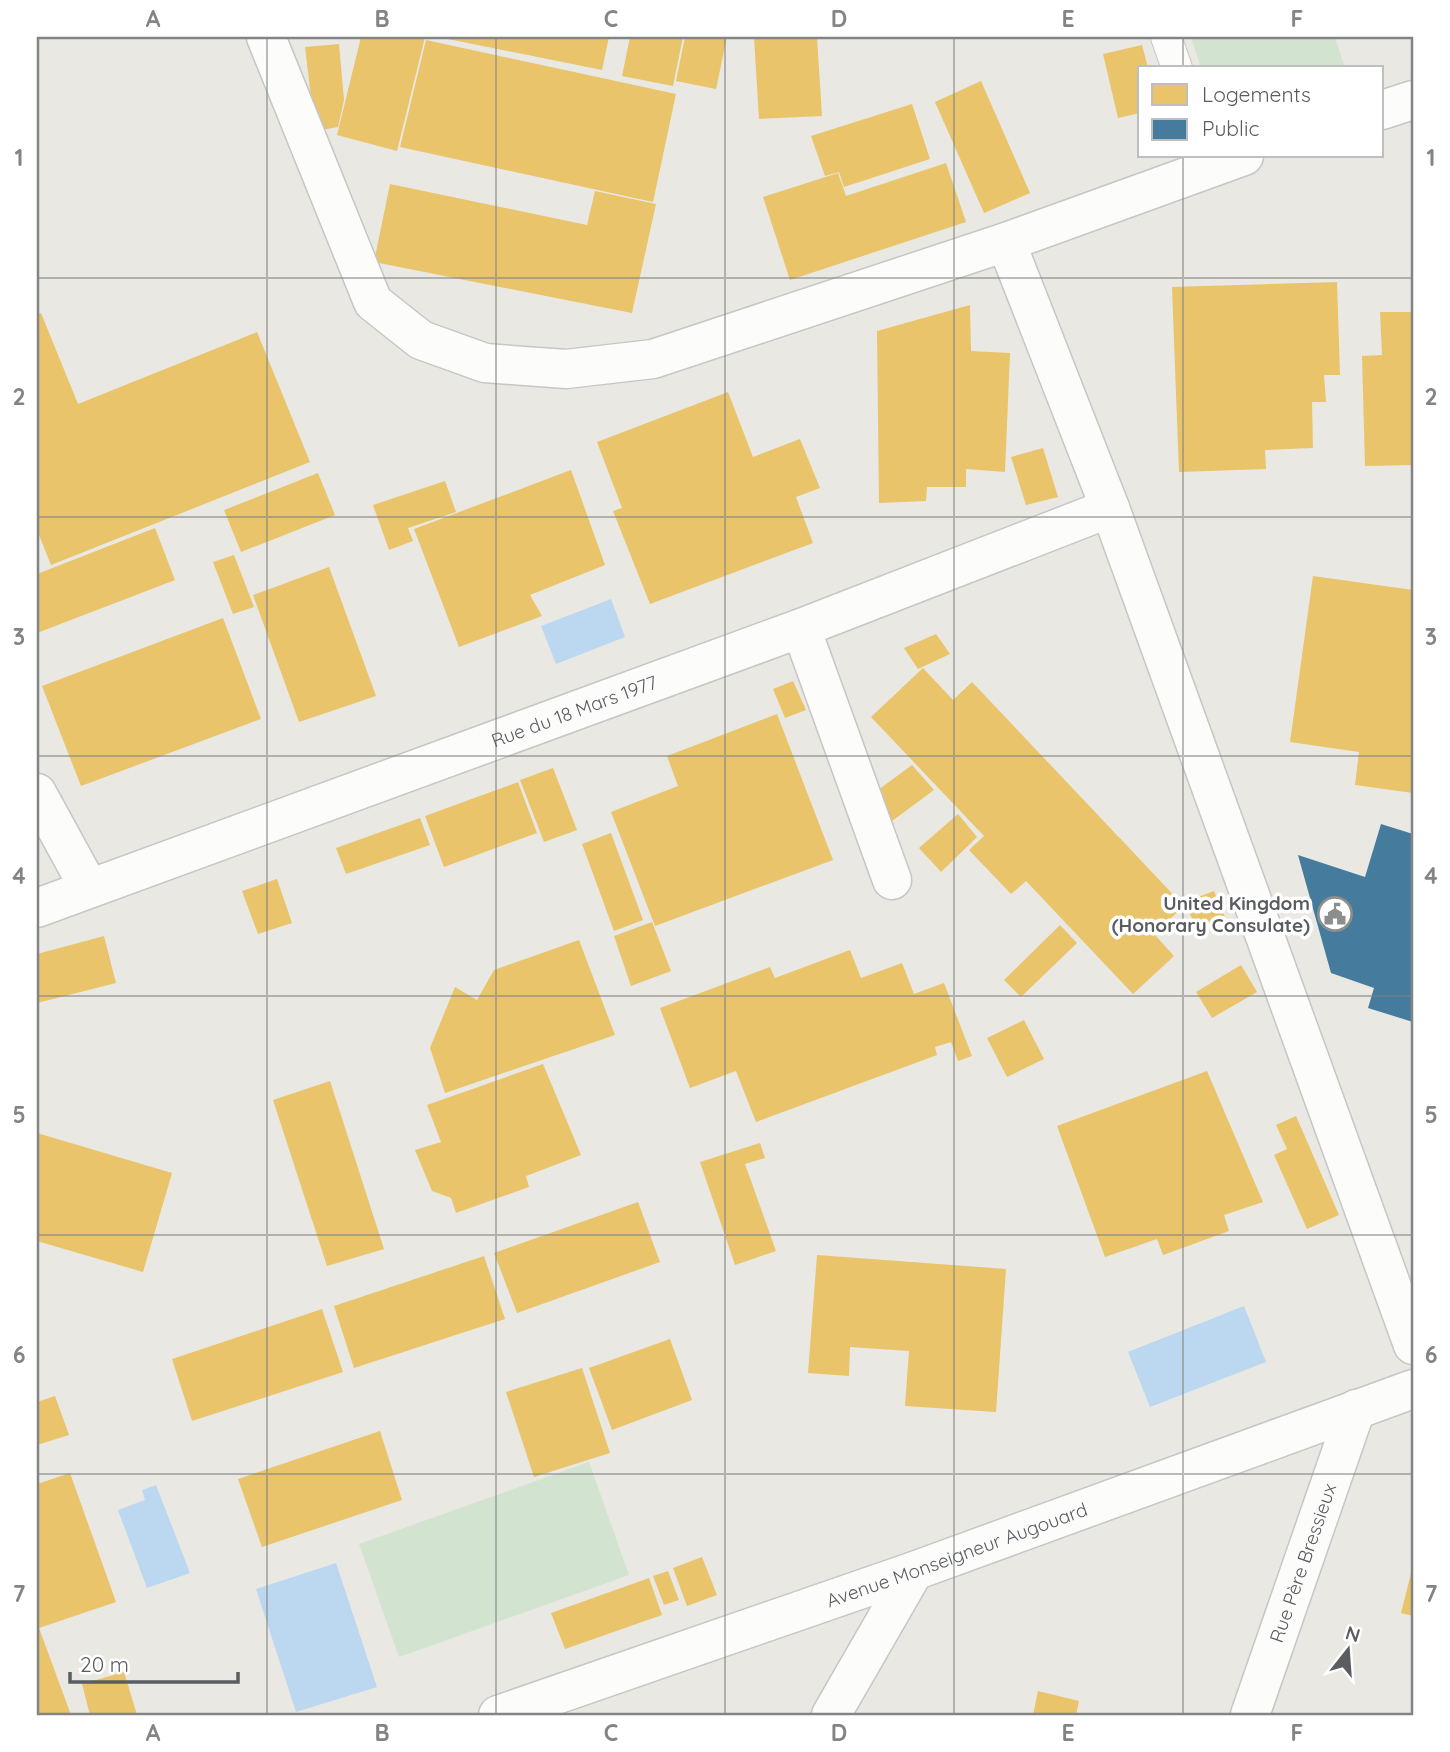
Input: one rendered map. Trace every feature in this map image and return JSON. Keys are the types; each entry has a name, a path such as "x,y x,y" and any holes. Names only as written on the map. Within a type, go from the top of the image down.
{"street":[{"path":"266,37 373,302 421,340 485,363 566,369 653,359 1006,242 1222,159"},
{"path":"1384,109 1413,100"},
{"path":"1006,242 1110,508 1413,1345"},
{"name":"Rue du 18 Mars 1977","path":"37,908 801,628 1110,508"},
{"path":"801,628 892,880"},
{"path":"37,793 89,888"},
{"name":"Avenue Monseigneur Augouard","path":"498,1715 914,1571 1413,1389"},
{"name":"Rue Père Bressieux","path":"1250,1715 1356,1409"},
{"path":"831,1715 914,1571"}],"lane":[{"path":"1166,37 1176,66"}],"green space":[{"path":"1191,37 1335,37 1344,66 1200,66"},
{"path":"589,1462 629,1575 399,1657 359,1544"}],"water":[{"path":"611,599 625,637 556,664 541,626"},
{"path":"1244,1306 1266,1362 1150,1407 1128,1352"},
{"path":"156,1485 190,1573 147,1588 118,1510 145,1500 142,1490"},
{"path":"336,1563 377,1687 296,1712 256,1589"}],"building: Logements":[{"path":"361,37 425,37 397,151 337,135"},
{"path":"438,37 609,37 602,70"},
{"path":"630,37 683,37 673,86 622,76"},
{"path":"685,37 727,37 716,89 676,81"},
{"path":"754,37 817,37 822,116 759,119"},
{"path":"426,40 676,94 653,202 400,147"},
{"path":"339,44 344,100 338,127 315,131 305,47"},
{"path":"1142,45 1147,66 1138,66 1138,113 1118,118 1103,54"},
{"path":"981,81 1030,193 984,213 935,102"},
{"path":"912,104 930,159 844,187 839,172 825,176 811,136"},
{"path":"946,163 966,222 790,280 763,197 838,173 846,196"},
{"path":"390,184 587,225 595,191 656,204 632,313 374,262"},
{"path":"1337,282 1340,375 1324,375 1326,402 1312,402 1313,448 1265,450 1266,469 1179,472 1172,287"},
{"path":"970,305 971,351 1010,353 1005,472 966,469 966,487 927,487 926,501 879,503 877,331"},
{"path":"1380,312 1413,312 1413,465 1365,466 1362,356 1382,355"},
{"path":"41,313 78,404 257,332 310,462 51,565 37,530 37,314"},
{"path":"728,392 753,457 800,439 820,488 796,497 813,543 650,604 613,511 622,508 597,442"},
{"path":"1043,448 1058,497 1026,505 1011,457"},
{"path":"571,470 605,565 530,595 542,616 459,647 414,529"},
{"path":"318,473 335,515 241,552 224,510"},
{"path":"445,481 456,512 408,528 413,541 389,550 373,505"},
{"path":"155,528 175,580 37,633 37,574"},
{"path":"234,555 254,607 233,614 213,562"},
{"path":"329,567 376,696 299,722 253,595"},
{"path":"1313,576 1413,590 1413,793 1355,785 1359,752 1290,742"},
{"path":"223,618 261,719 81,786 42,686"},
{"path":"936,634 950,654 918,669 904,648"},
{"path":"923,668 953,700 972,682 1184,906 1154,934 1174,956 1133,994 1026,881 1011,894 969,850 984,836 871,717"},
{"path":"793,681 806,710 785,718 773,689"},
{"path":"777,714 833,860 655,926 611,812 678,786 667,756"},
{"path":"912,765 934,790 888,824 874,793"},
{"path":"553,768 577,830 544,842 520,780"},
{"path":"518,782 537,833 444,867 425,816"},
{"path":"958,814 977,837 941,872 919,848"},
{"path":"420,818 430,845 346,874 336,848"},
{"path":"611,833 643,920 614,931 582,844"},
{"path":"277,879 292,923 258,934 242,891"},
{"path":"1214,891 1227,922 1198,933 1185,902"},
{"path":"652,922 671,971 631,986 614,936"},
{"path":"1060,925 1077,943 1021,997 1004,980"},
{"path":"104,936 116,983 37,1003 37,954"},
{"path":"579,940 615,1035 445,1093 430,1048 455,987 477,1000 494,970"},
{"path":"850,950 861,978 902,963 914,994 944,983 972,1056 958,1061 951,1042 935,1047 937,1055 756,1122 736,1071 690,1088 660,1008 770,967 775,978"},
{"path":"1241,965 1257,992 1212,1018 1196,992"},
{"path":"1024,1020 1044,1059 1007,1077 987,1038"},
{"path":"543,1064 581,1155 526,1176 529,1187 456,1213 451,1198 432,1191 415,1150 441,1142 427,1105"},
{"path":"1207,1071 1263,1202 1224,1215 1229,1231 1163,1255 1157,1239 1105,1257 1057,1126"},
{"path":"330,1081 384,1249 327,1266 273,1100"},
{"path":"1296,1116 1339,1215 1307,1229 1274,1155 1287,1149 1276,1125"},
{"path":"37,1133 172,1173 143,1272 37,1241"},
{"path":"760,1143 765,1158 745,1164 776,1251 735,1265 700,1162"},
{"path":"638,1202 660,1262 517,1313 494,1253"},
{"path":"817,1255 1006,1269 996,1412 905,1406 909,1351 850,1347 849,1376 808,1373"},
{"path":"484,1256 505,1319 354,1368 334,1306"},
{"path":"322,1309 343,1372 192,1421 172,1359"},
{"path":"670,1339 692,1400 612,1430 589,1368"},
{"path":"582,1368 610,1453 534,1477 506,1392"},
{"path":"55,1396 69,1435 37,1445 37,1402"},
{"path":"380,1431 402,1500 262,1547 238,1479"},
{"path":"70,1473 116,1602 39,1628 71,1715 37,1715 37,1484"},
{"path":"702,1557 717,1595 687,1606 673,1568"},
{"path":"1413,1570 1413,1616 1401,1613"},
{"path":"668,1571 679,1600 664,1605 653,1576"},
{"path":"649,1578 662,1615 565,1649 551,1613"},
{"path":"124,1672 137,1715 90,1715 82,1684"},
{"path":"1038,1691 1079,1701 1076,1715 1033,1715"}],"building: Public":[{"path":"1381,824 1413,834 1413,1022 1368,1008 1374,988 1331,973 1298,855 1365,877"}],"place":[{"name":"United Kingdom (Honorary Consulate)","path":"1335,914"}]}
